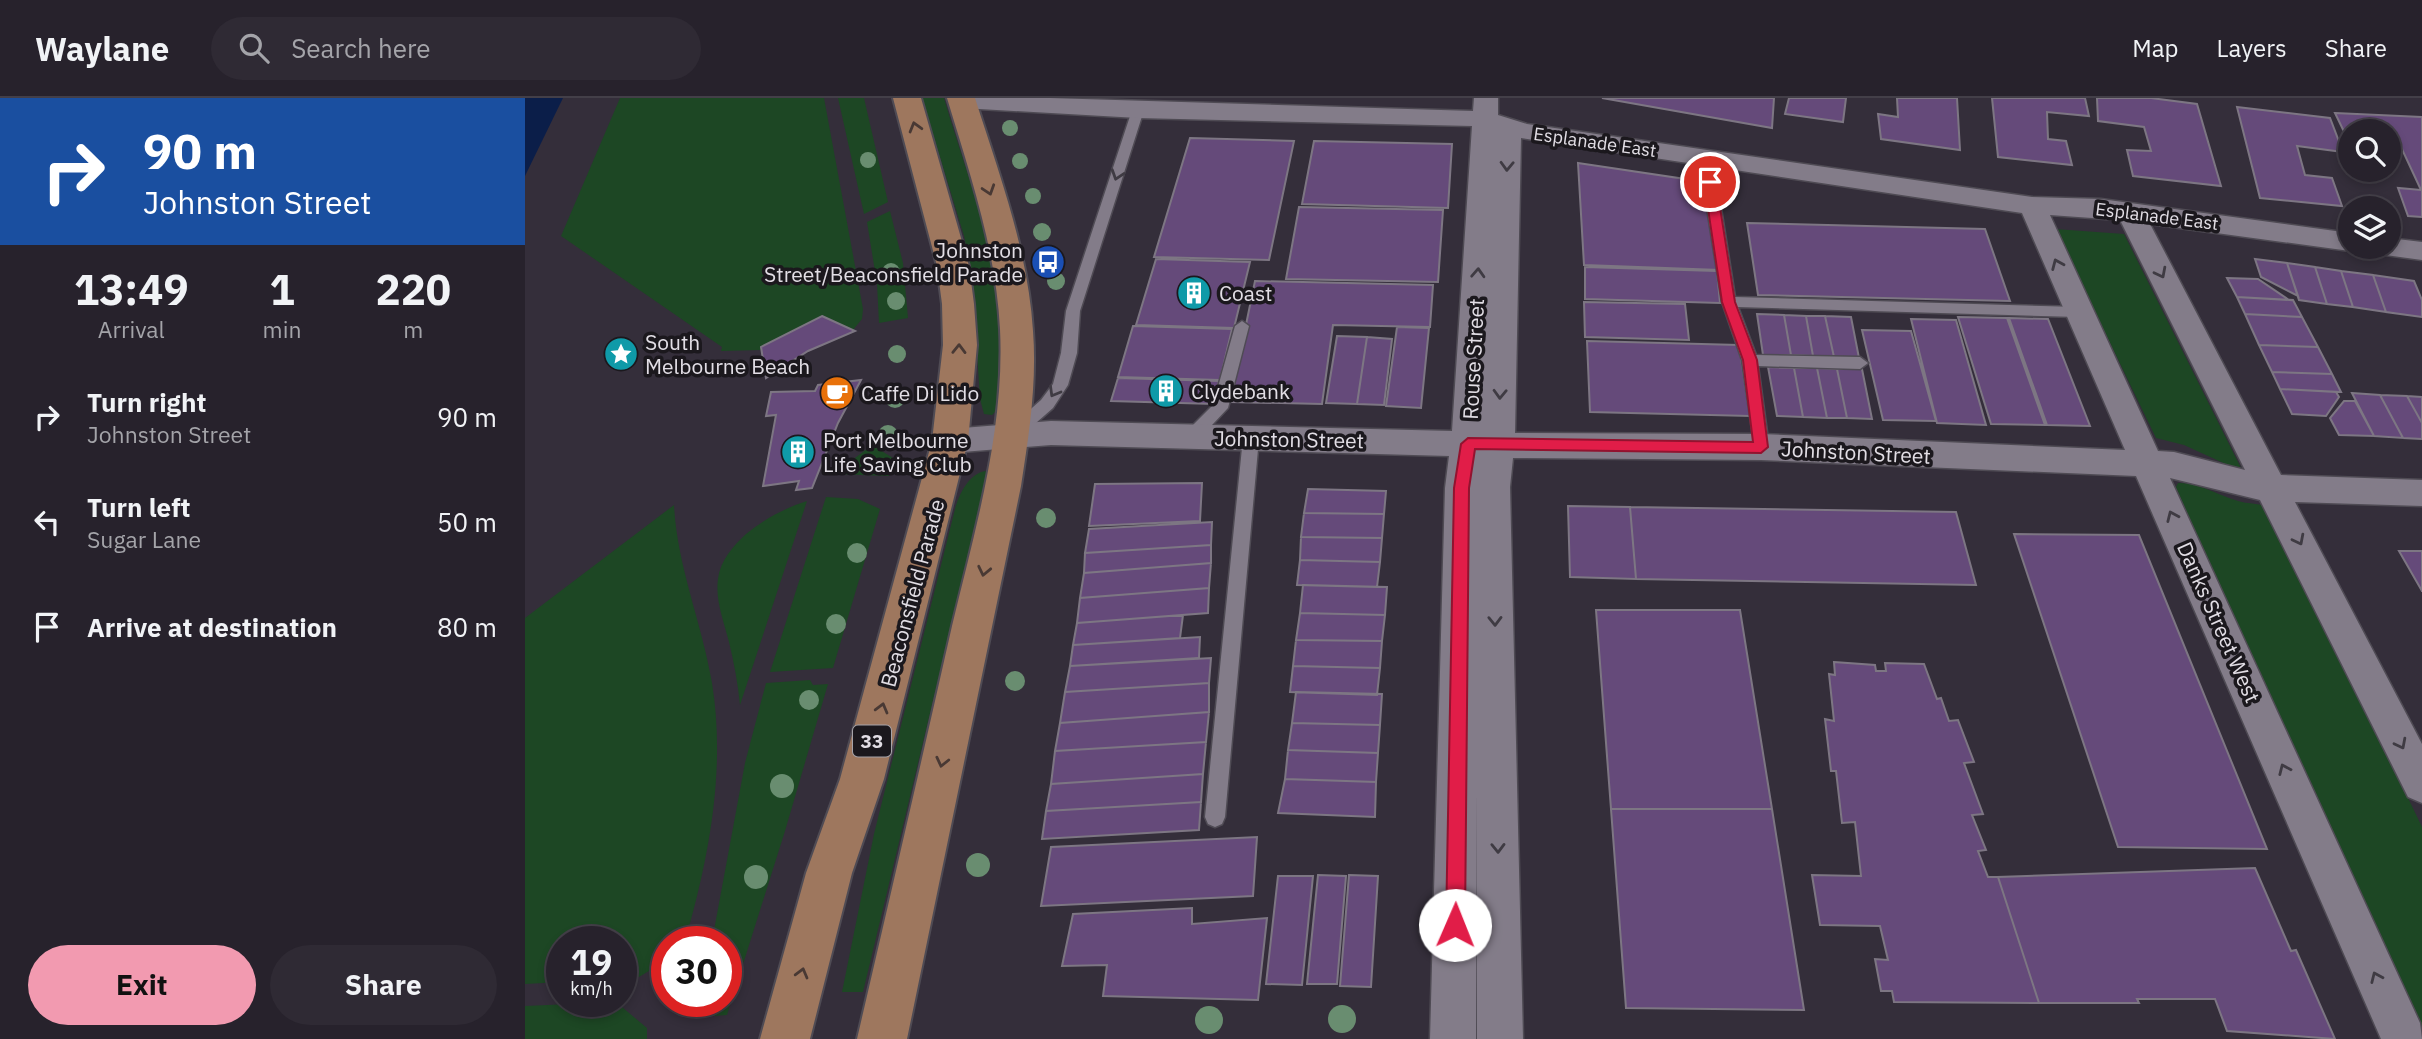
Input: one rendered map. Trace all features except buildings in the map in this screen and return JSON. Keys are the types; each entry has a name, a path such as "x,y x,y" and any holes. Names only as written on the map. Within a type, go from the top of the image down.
{"main road":[{"name":"Beaconsfield Parade","path":"785,1039 829,873 862,779 950,441 960,345 958,304 953,266 907,98"},
{"path":"882,1039 1003,486 1011,436 1017,354 1013,285 998,217 962,100"}],"street":[{"name":"Esplanade East","path":"962,100 1138,110 1497,110 1524,131 2032,206 2130,212 2338,240"},
{"name":"Rouse Street","path":"1497,110 1484,444 1493,487 1500,1039"},
{"name":"Danks Street West","path":"2032,206 2404,1039"},
{"path":"2130,212 2422,785"},
{"path":"2401,249 2422,251"},
{"name":"Johnston Street","path":"950,441 1051,433 1484,444 1761,447 2183,466 2235,483 2273,488 2422,493"},
{"name":"Rouse Street","path":"1453,1039 1462,488 1484,444"}],"lane":[{"path":"1011,436 1047,404 1060,385 1069,353 1073,311 1138,110"},
{"path":"1706,158 1729,302 1750,360 1761,447"},
{"path":"1729,302 2078,312"},
{"path":"1191,437 1220,408 1242,326"},
{"path":"1750,360 1860,363"},
{"path":"1215,817 1251,438"}],"green space":[{"path":"620,98 824,98 863,309 862,319 853,330 822,316 761,347 761,350 721,351 722,347 561,236"},
{"path":"838,98 864,98 888,202 864,214"},
{"path":"922,98 944,98 990,254 999,307 1001,345 998,409 992,415 984,414 980,399 972,274 964,236"},
{"path":"890,211 903,263 908,318 879,323 877,284 867,222"},
{"path":"2055,229 2124,234 2243,472 2184,445 2156,438"},
{"path":"872,445 893,458 889,476 834,474"},
{"path":"986,471 987,476 863,992 842,992 874,834 955,509 970,480"},
{"path":"2178,483 2202,487 2234,500 2269,508 2422,827 2422,1039 2416,1039 2176,487"},
{"path":"826,497 858,499 880,509 833,668 770,672"},
{"path":"807,501 740,705 733,658 719,603 719,572 728,554 746,534 775,514"},
{"path":"674,505 680,550 712,683 716,715 716,781 708,846 689,926 651,926 651,970 639,977 637,926 546,926 546,983 525,984 525,618"},
{"path":"810,680 813,685 828,684 742,967 742,926 715,926 745,763 766,683"},
{"path":"546,1005 546,1017 634,1017 647,1028 647,1039 525,1039 525,1006"}],"water":[{"path":"525,98 563,98 525,176"}],"place":[{"name":"Johnston Street/Beaconsfield Parade","path":"1048,262"},
{"name":"Coast","path":"1194,293"},
{"name":"South Melbourne Beach","path":"621,354"},
{"name":"Clydebank","path":"1166,391"},
{"name":"Caffe Di Lido","path":"837,393"},
{"name":"Port Melbourne Life Saving Club","path":"798,452"}],"route":[{"path":"1455,925 1462,488 1468,444 1761,447 1750,360 1729,302 1710,182"}]}
